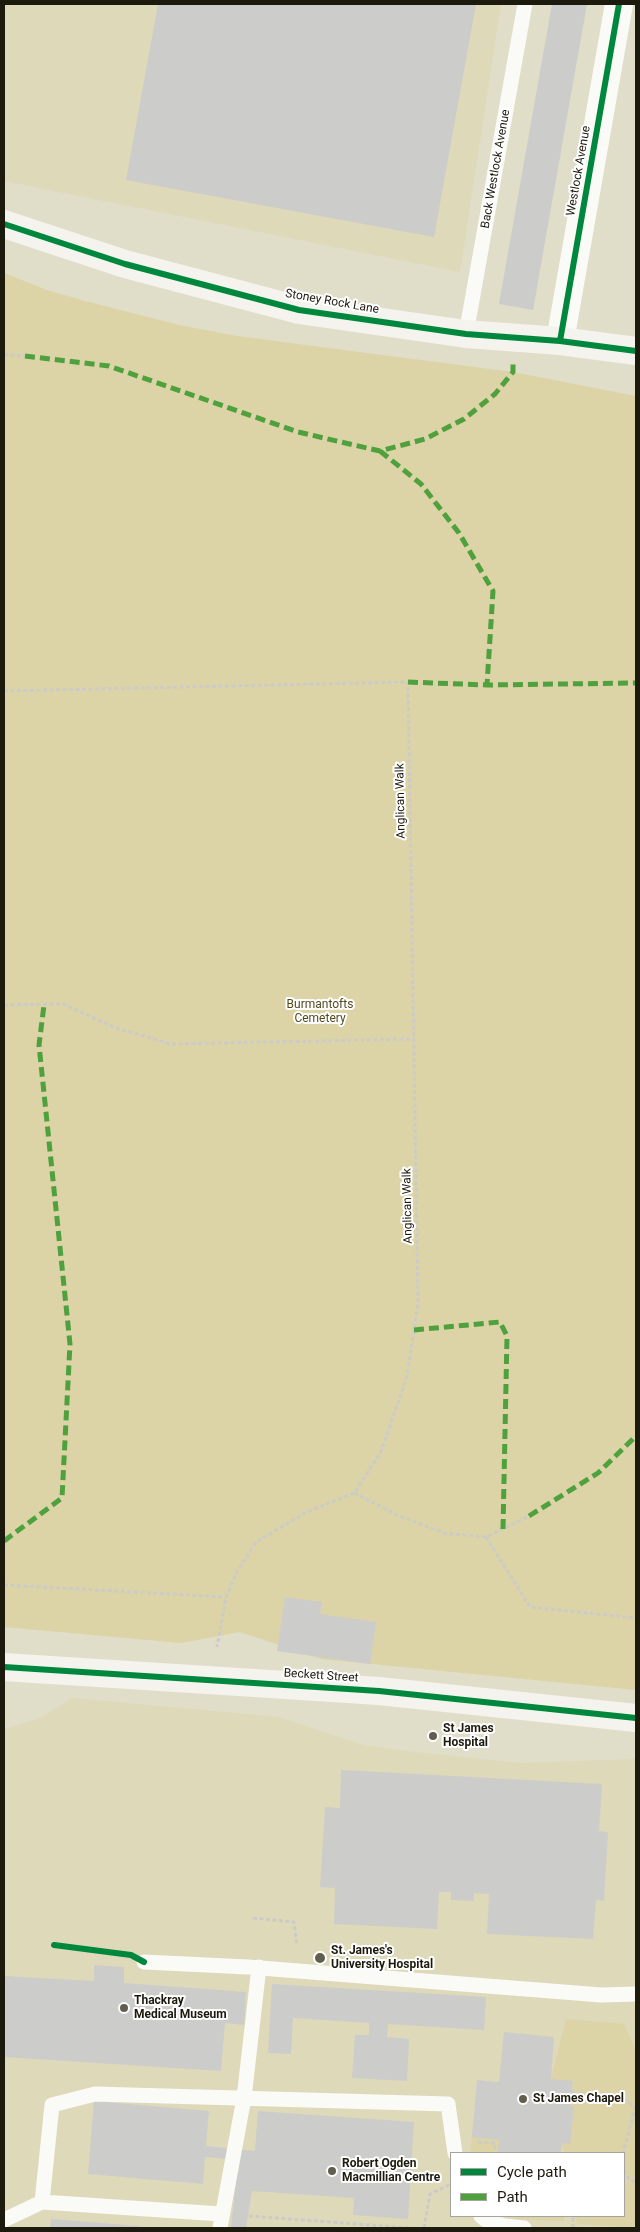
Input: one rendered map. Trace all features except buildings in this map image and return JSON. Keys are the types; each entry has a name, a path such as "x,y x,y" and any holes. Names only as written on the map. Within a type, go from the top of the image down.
{"street":[{"name":"Westlock Avenue","path":"560,341 619,4"},
{"name":"Stoney Rock Lane","path":"4,224 125,264 299,310 466,334 560,341 636,351"},
{"name":"Beckett Street","path":"4,1667 379,1691 636,1718"}],"lane":[{"name":"Back Westlock Avenue","path":"466,334 525,4"},
{"path":"144,1962 259,1968 600,1995 636,1994"},
{"path":"4,2220 42,2202 220,2221 244,2098 259,1968"},
{"path":"42,2202 52,2105 95,2094 448,2104 455,2152"},
{"path":"483,2217 504,2226 524,2228"}],"path":[{"path":"4,355 25,356"},
{"path":"4,1005 64,1004 116,1028 171,1044 414,1039"},
{"path":"217,1647 226,1596 237,1572 256,1542 307,1512 354,1493 397,1515 444,1533 486,1537 528,1516"},
{"path":"486,1537 530,1608 636,1618"},
{"path":"4,1585 226,1596"},
{"path":"253,1918 294,1922 298,1953 313,1972"},
{"path":"572,2092 626,2100 635,2108 623,2152"},
{"path":"625,2172 629,2179 636,2183"},
{"path":"424,2228 430,2194 450,2184"},
{"path":"241,2216 410,2228"}],"shaded area":[{"path":"4,4 501,4 460,272 4,181"},
{"name":"St. James's University Hospital","path":"72,1698 279,1717 363,1745 406,1751 519,1763 636,1759 636,2228 4,2228 4,1729 39,1719"}],"green space":[{"name":"Burmantofts Cemetery","path":"4,273 47,290 179,325 237,336 513,372 636,396 636,1690 321,1659 240,1632 181,1643 4,1627"},
{"path":"566,2019 624,2024 636,2051 636,2228 577,2224 575,2217 625,2217 625,2152 564,2152 561,2141 499,2140 498,2152 470,2152 478,2085 551,2079"},
{"path":"513,2217 565,2217 564,2221 516,2219"}],"marked path":[{"path":"25,356 109,366 298,432 380,451 425,439 464,419 495,394 513,372 513,364"},
{"path":"380,451 421,484 459,533 493,591 487,685"},
{"path":"408,682 487,685 636,683"},
{"path":"4,1541 62,1498 70,1344 39,1045 44,1005"},
{"path":"414,1330 500,1322 507,1336 503,1529"},
{"path":"529,1516 598,1473 636,1436"}],"cycle path":[{"path":"560,341 619,4"},
{"path":"4,224 125,264 299,310 466,334 560,341 636,351"},
{"path":"4,1667 379,1691 636,1718"},
{"path":"54,1945 131,1955 144,1962"}],"place":[{"name":"St James Hospital","path":"433,1736"},
{"name":"St. James's University Hospital","path":"320,1958"},
{"name":"Thackray Medical Museum","path":"124,2008"},
{"name":"St James Chapel","path":"523,2099"},
{"name":"Robert Ogden Macmillian Centre","path":"332,2171"}]}
